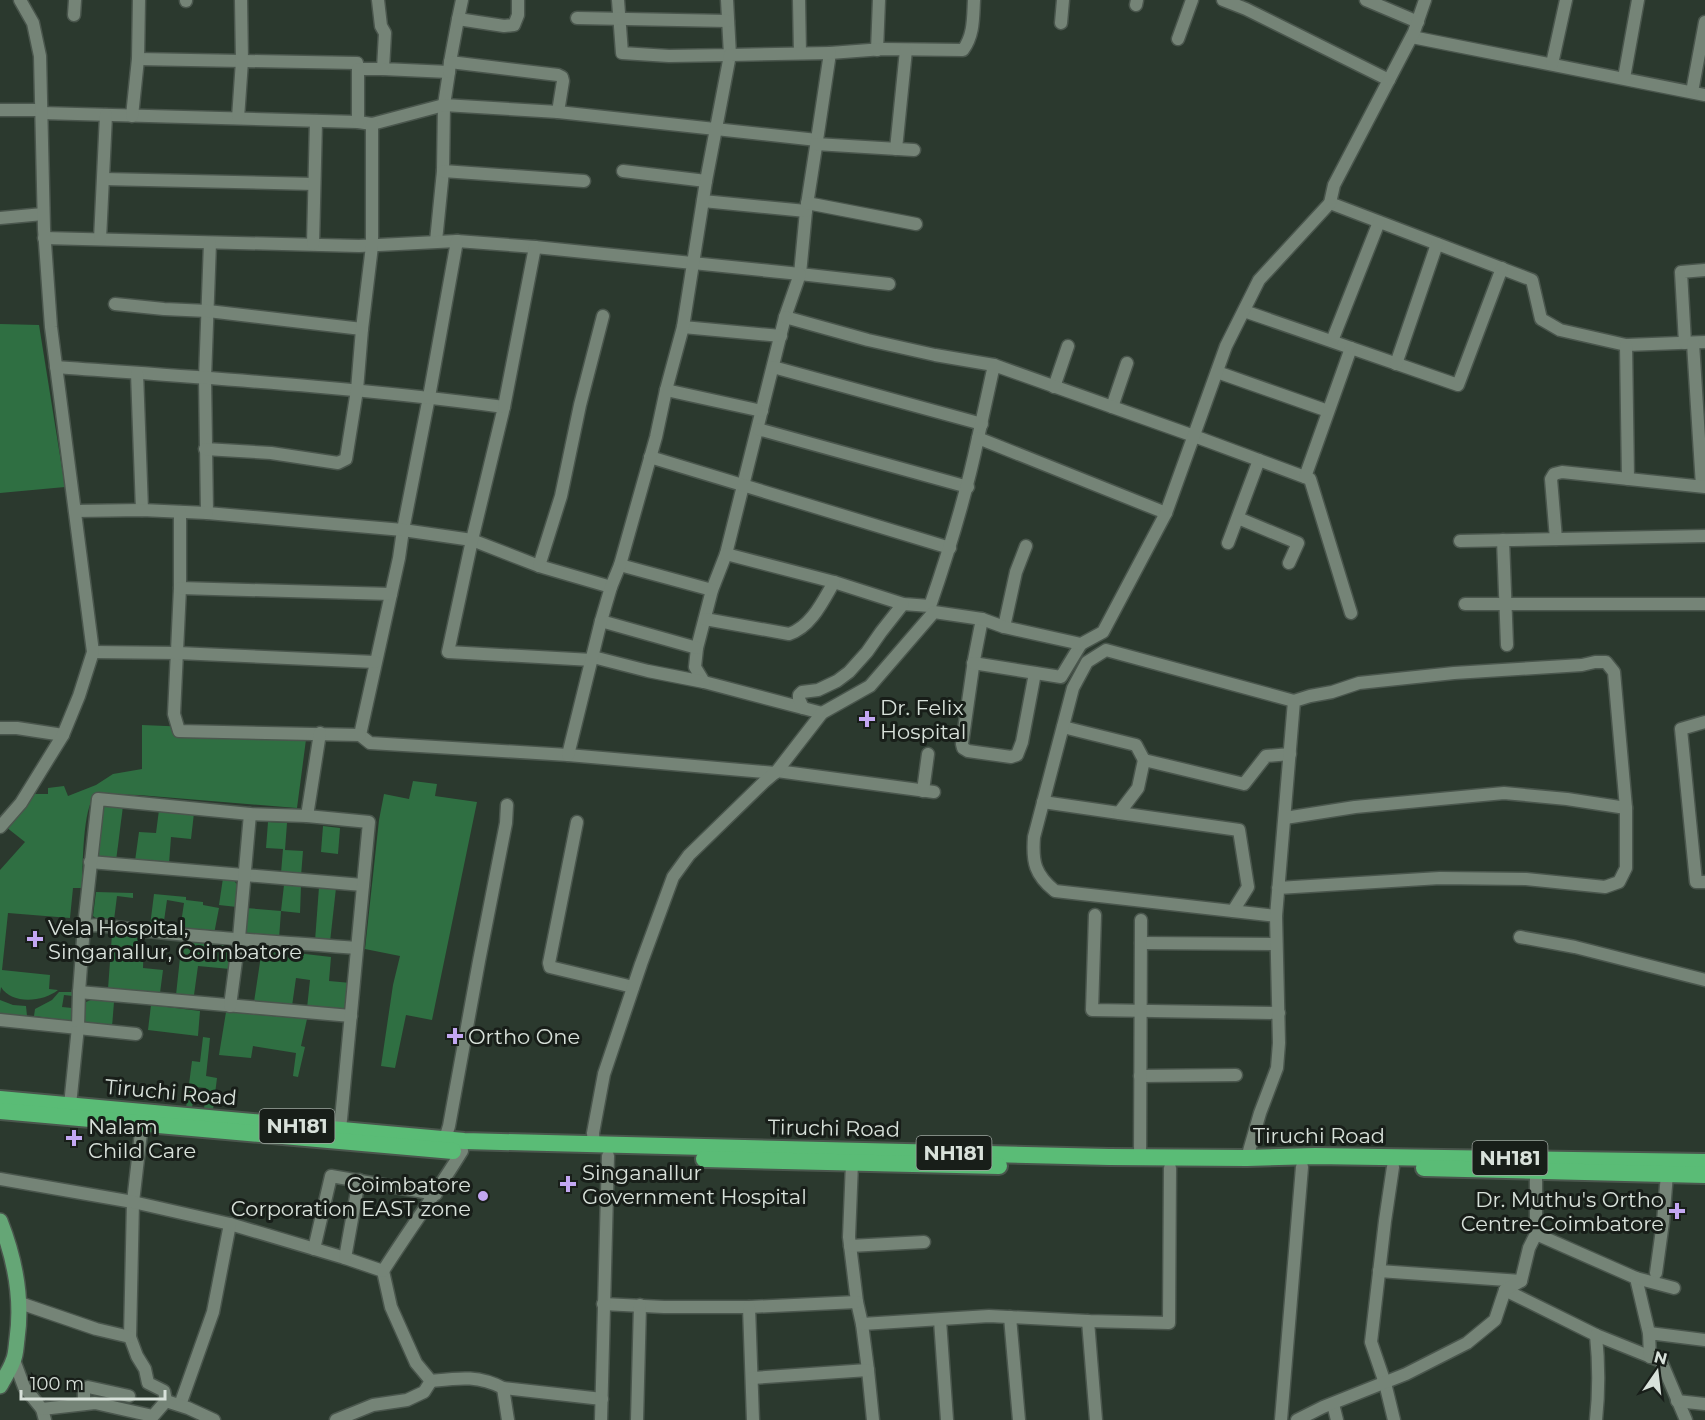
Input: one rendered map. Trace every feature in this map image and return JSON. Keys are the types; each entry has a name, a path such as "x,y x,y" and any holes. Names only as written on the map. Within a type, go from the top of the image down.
{"highway":[{"name":"Tiruchi Road","path":"0,1100 462,1151 1170,1168 1705,1162"},
{"name":"Tiruchi Road","path":"0,1111 142,1124 340,1130 476,1142 1140,1157 1315,1156 1705,1175"}],"main road":[{"path":"0,1221 11,1248 20,1303 14,1360 0,1386"}],"street":[{"path":"0,827 21,803 63,735 80,696 93,652 56,367 44,238 40,56 33,23 20,0"},
{"path":"74,15 75,0"},
{"path":"132,116 138,59 139,0"},
{"path":"238,118 242,61 242,0"},
{"path":"378,0 381,26 385,33 383,69"},
{"path":"436,241 443,171 444,105 462,0"},
{"path":"458,19 504,26 514,25 518,15 518,0"},
{"path":"618,0 622,53 669,56 963,50 973,28 974,0"},
{"path":"568,755 601,621 620,565 656,437 683,327 706,182 730,55 727,0"},
{"path":"799,0 800,53"},
{"path":"877,50 879,0"},
{"path":"1061,23 1063,0"},
{"path":"1178,39 1192,0"},
{"path":"1223,0 1246,9 1389,80"},
{"path":"1366,0 1418,22"},
{"path":"973,663 1061,677 1081,644 1103,632 1166,513 1226,346 1259,280 1330,203 1334,185 1412,37 1425,0"},
{"path":"1552,64 1566,0"},
{"path":"1624,78 1638,0"},
{"path":"577,18 728,21"},
{"path":"1692,93 1705,22"},
{"path":"1412,37 1705,95"},
{"path":"896,149 906,50"},
{"path":"704,682 695,667 697,648 711,590 726,554 785,317 800,274 807,207 830,53"},
{"path":"138,59 357,63 358,122"},
{"path":"358,69 450,67 558,75 563,81 558,112"},
{"path":"0,110 372,123 444,105 558,112 816,142 914,150"},
{"path":"100,239 106,115"},
{"path":"313,244 316,122"},
{"path":"205,448 271,453 338,463 346,459 357,390 372,246 372,123"},
{"path":"443,171 584,181"},
{"path":"623,171 706,182"},
{"path":"104,179 314,184"},
{"path":"703,201 807,207 916,224"},
{"path":"1330,203 1532,280 1541,319 1560,330 1626,345 1694,343"},
{"path":"0,218 43,214"},
{"path":"1332,341 1379,222"},
{"path":"44,238 372,246 457,241 889,284"},
{"path":"360,735 399,558 457,241"},
{"path":"207,513 205,378 210,243"},
{"path":"1396,364 1437,244"},
{"path":"535,247 504,407 448,651 592,658 648,672 704,682 822,713"},
{"path":"1244,311 1458,385 1502,268"},
{"path":"1556,539 1551,479 1554,474 1562,472 1704,486 1694,343 1681,272 1705,270"},
{"path":"115,304 208,311 362,329"},
{"path":"539,566 561,496 580,405 603,316"},
{"path":"785,317 935,356 994,365 1310,479 1351,613"},
{"path":"683,327 781,336"},
{"path":"1626,345 1628,479"},
{"path":"1054,387 1068,346"},
{"path":"1305,477 1351,348"},
{"path":"1112,407 1126,363"},
{"path":"726,554 834,582 903,604 930,606 968,487 994,365"},
{"path":"56,367 357,390 504,407"},
{"path":"773,367 982,423"},
{"path":"1217,372 1329,411"},
{"path":"137,373 142,510"},
{"path":"666,390 762,411"},
{"path":"758,429 968,487"},
{"path":"978,438 1166,513"},
{"path":"650,457 950,548"},
{"path":"1228,543 1259,460"},
{"path":"75,511 142,510 207,513 403,530 472,540 539,566 611,587"},
{"path":"180,512 180,588 174,714 179,731 360,735 370,743 568,755 776,772 929,792 928,754"},
{"path":"1238,518 1298,543 1289,563"},
{"path":"1460,540 1705,536"},
{"path":"1503,540 1507,645"},
{"path":"1004,627 1016,572 1026,546"},
{"path":"620,565 711,590"},
{"path":"705,619 789,634 797,631 811,619 834,582"},
{"path":"180,588 391,594"},
{"path":"802,708 799,699 802,692 818,690 849,672 903,604"},
{"path":"1465,604 1705,604"},
{"path":"594,1145 593,1133 604,1074 673,877 689,855 776,772 822,713 870,686 934,612 982,619 1004,627 1081,644"},
{"path":"982,619 973,663 963,748 968,751 1011,757 1017,755 1022,742 1035,673"},
{"path":"601,621 697,648"},
{"path":"1276,916 1055,891 1038,875 1032,855 1034,837 1073,688 1087,662 1106,650 1293,701 1359,683 1454,673 1606,662 1614,672 1626,808 1626,868 1619,882 1605,887 1526,879 1440,878 1278,888"},
{"path":"93,652 178,653 375,662"},
{"path":"1247,1158 1260,1113 1277,1068 1280,1043 1276,916 1293,701"},
{"path":"1705,722 1681,729 1696,882 1705,882"},
{"path":"1063,727 1136,745 1144,760 1138,788 1119,813"},
{"path":"0,728 17,728 63,735"},
{"path":"307,816 320,733"},
{"path":"1144,760 1244,784 1266,756 1290,754"},
{"path":"1285,818 1355,807 1504,793 1626,808"},
{"path":"70,1106 78,1027 84,926 98,799 250,814 307,816 369,822 340,1130"},
{"path":"1043,802 1239,830 1248,887 1233,911"},
{"path":"445,1139 506,823 507,806"},
{"path":"230,1006 239,938 250,814"},
{"path":"577,822 550,967 633,987"},
{"path":"90,862 363,885"},
{"path":"1095,915 1092,1010 1279,1013"},
{"path":"1140,1157 1141,920"},
{"path":"84,926 99,925 195,937 239,938 357,948"},
{"path":"1520,937 1575,947 1705,980"},
{"path":"1141,944 1276,944"},
{"path":"79,992 351,1016"},
{"path":"0,1020 136,1034"},
{"path":"1140,1076 1236,1075"},
{"path":"142,1124 133,1202 130,1337 136,1356 146,1369 148,1383 164,1391 166,1401 184,1411 214,1420"},
{"path":"431,1381 416,1363 391,1307 383,1271 409,1230 436,1194 462,1151"},
{"path":"601,1420 608,1156"},
{"path":"852,1162 849,1237 873,1420"},
{"path":"1297,1420 1406,1374 1467,1343 1495,1320 1505,1290 1521,1281 1529,1248 1536,1234 1536,1165"},
{"path":"1281,1420 1302,1167"},
{"path":"1393,1167 1371,1342 1385,1383 1394,1420"},
{"path":"862,1324 989,1316 1169,1323 1170,1168"},
{"path":"1656,1273 1667,1174"},
{"path":"314,1249 331,1176 436,1194"},
{"path":"0,1179 133,1202 230,1224 383,1271"},
{"path":"345,1258 360,1180"},
{"path":"184,1411 213,1312 230,1224"},
{"path":"1536,1234 1636,1278 1674,1288"},
{"path":"850,1246 924,1242"},
{"path":"1379,1271 1521,1281"},
{"path":"1636,1278 1649,1334 1650,1357"},
{"path":"1505,1290 1596,1335 1661,1361 1686,1420"},
{"path":"603,1304 749,1307 856,1302"},
{"path":"20,1303 96,1329 130,1337"},
{"path":"637,1420 640,1305"},
{"path":"749,1307 753,1420"},
{"path":"1010,1317 1019,1420"},
{"path":"940,1320 947,1420"},
{"path":"1088,1321 1096,1420"},
{"path":"1649,1334 1705,1340"},
{"path":"1596,1335 1598,1372 1596,1420"},
{"path":"14,1360 24,1387 44,1414 84,1404 103,1404 153,1416 166,1401"},
{"path":"752,1378 868,1370"},
{"path":"431,1381 464,1378 490,1382 503,1388 602,1399"},
{"path":"336,1420 373,1405 406,1400 424,1392 431,1381"},
{"path":"84,1404 84,1391 88,1387 129,1396"},
{"path":"503,1388 508,1420"},
{"path":"1677,1401 1705,1404"},
{"path":"1333,1404 1337,1420"}],"green space":[{"path":"0,324 39,325 65,487 0,493"},
{"path":"142,725 307,732 297,808 139,795 96,794 91,801 86,824 82,888 73,888 70,918 8,913 2,970 50,975 49,989 58,990 44,997 28,1000 12,997 1,987 0,994 0,870 25,842 6,827 33,794 48,794 48,788 64,786 68,796 96,785 113,774 142,769"},
{"path":"413,781 437,784 435,796 477,802 432,1020 406,1015 395,1068 381,1066 393,985 400,956 365,949 384,794 409,799"},
{"path":"102,806 123,806 116,861 98,860"},
{"path":"159,810 194,813 191,839 171,837 169,864 135,861 139,832 156,833"},
{"path":"268,822 287,823 285,850 303,851 301,876 281,873 283,849 266,848"},
{"path":"323,826 340,828 338,854 321,852"},
{"path":"223,878 233,879 238,886 237,907 219,905"},
{"path":"284,885 301,886 300,913 281,911"},
{"path":"319,887 336,888 330,942 315,941"},
{"path":"96,892 133,893 133,898 117,896 114,920 96,918 93,916"},
{"path":"154,894 186,897 186,900 203,902 203,905 219,908 214,934 180,930 184,903 167,900 163,928 150,926"},
{"path":"246,908 281,911 279,939 246,935 243,931"},
{"path":"112,934 144,938 143,968 163,970 160,993 108,989"},
{"path":"182,939 232,947 230,969 198,966 194,995 176,995"},
{"path":"262,949 331,957 329,981 351,983 348,1012 307,1008 310,980 296,978 292,1006 254,1002"},
{"path":"59,992 73,992 73,996 64,995 62,1007 72,1008 71,1021 34,1016 35,1009 52,1000"},
{"path":"93,999 114,1002 112,1027 83,1023 86,1002"},
{"path":"0,1000 13,1005 26,1006 27,1016 0,1014"},
{"path":"151,1005 200,1011 198,1036 148,1030"},
{"path":"226,1012 307,1019 301,1046 305,1047 298,1077 293,1076 296,1053 253,1046 251,1058 219,1055"},
{"path":"203,1037 210,1038 206,1076 217,1078 213,1110 204,1109 206,1088 195,1087 192,1108 186,1108 192,1061 200,1062"}],"place":[{"name":"Dr. Felix Hospital","path":"867,719"},
{"name":"Vela Hospital, Singanallur, Coimbatore","path":"35,939"},
{"name":"Ortho One","path":"455,1036"},
{"name":"Nalam Child Care","path":"74,1138"},
{"name":"Singanallur Government Hospital","path":"568,1184"},
{"name":"Coimbatore Corporation EAST zone","path":"483,1196"},
{"name":"Dr. Muthu's Ortho Centre-Coimbatore","path":"1677,1211"}]}
